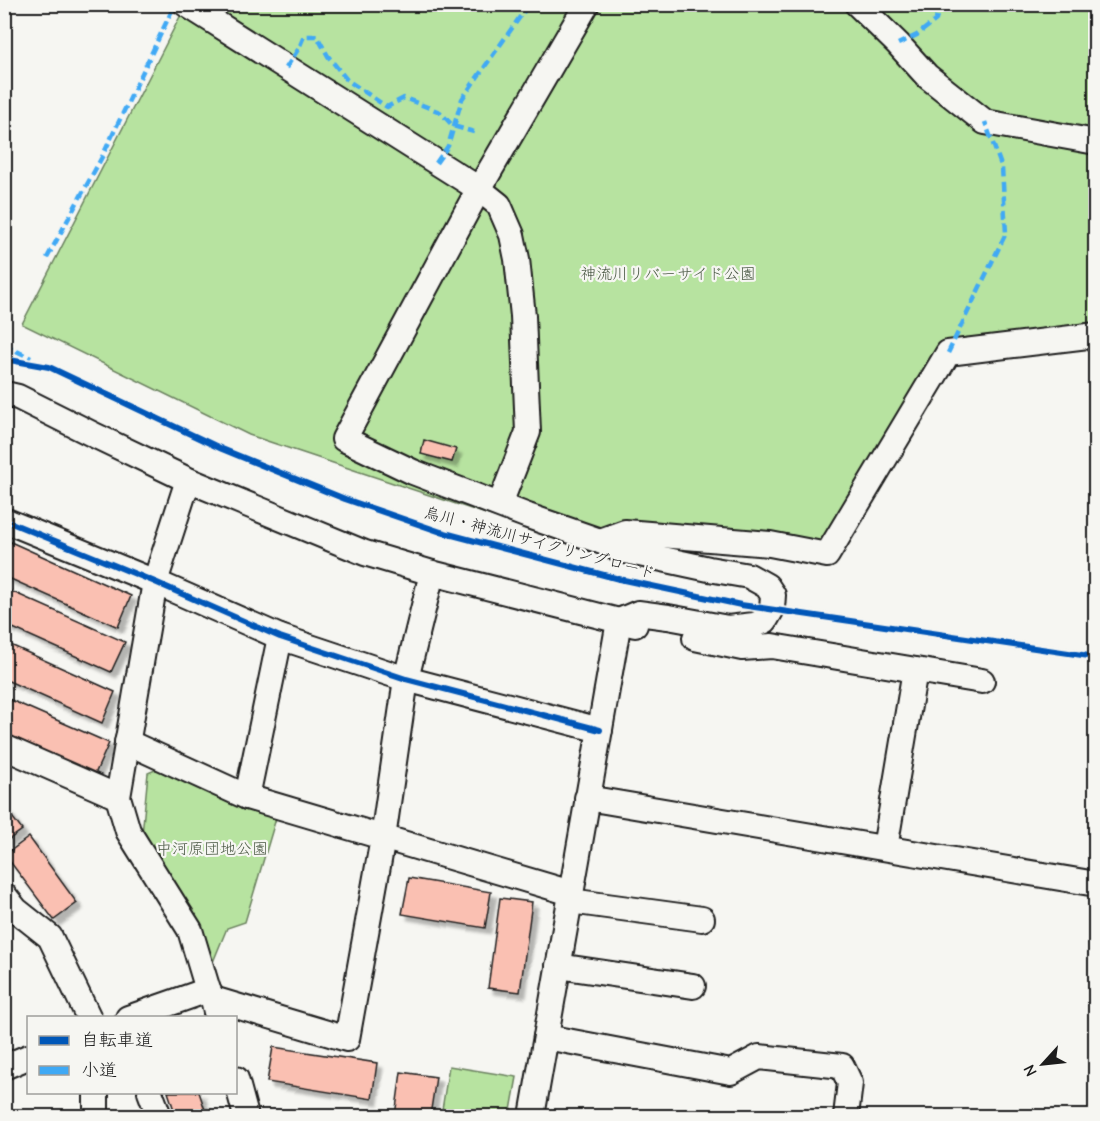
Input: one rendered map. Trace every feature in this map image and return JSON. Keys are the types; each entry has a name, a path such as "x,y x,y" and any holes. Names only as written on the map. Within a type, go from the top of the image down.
{"street":[{"path":"186,4 479,189 499,205 512,234 517,259 523,316 528,432 500,504"},
{"path":"587,4 479,189 344,439 413,472 621,550 749,576 767,586 772,596 772,609 765,621 754,625 728,628 639,613 620,621"},
{"path":"857,4 927,76 985,122 1095,142"},
{"path":"600,541 625,532 770,544 827,555 948,353 1095,334"},
{"path":"4,395 18,397 188,480 365,553 432,573 620,621 742,648 772,646 982,681"},
{"path":"188,480 154,582 118,797 128,831 190,930 213,1002"},
{"path":"4,520 280,637 406,679 600,730"},
{"path":"134,1016 213,1002 347,1039 383,837 406,679 432,573"},
{"path":"532,1116 620,621"},
{"path":"247,797 280,637"},
{"path":"885,848 915,670"},
{"path":"128,742 247,797 383,837 571,897 702,919"},
{"path":"4,747 118,797"},
{"path":"587,798 1095,884"},
{"path":"4,896 16,910 50,937 88,1016"},
{"path":"558,966 693,986"},
{"path":"546,1037 731,1072 759,1057 842,1066 850,1083 846,1116"},
{"path":"4,1067 27,1057"},
{"path":"237,1083 246,1116"},
{"path":"96,1094 96,1116"},
{"path":"151,1094 159,1116"}],"green space":[{"name":"神流川リバーサイド公園","path":"186,5 1095,5 1095,329 946,346 810,557 516,524 249,435 22,324"},
{"name":"中河原団地公園","path":"162,767 277,815 245,922 227,928 213,962 209,960 142,835 148,773"},
{"path":"449,1066 517,1077 510,1116 441,1116"}],"building":[{"path":"424,440 456,449 452,462 421,454"},
{"path":"4,539 131,596 118,627 4,576"},
{"path":"4,588 125,642 111,672 4,624"},
{"path":"4,642 115,692 102,723 4,679"},
{"path":"4,697 109,743 95,774 4,733"},
{"path":"4,806 22,830 4,843"},
{"path":"29,837 77,903 54,920 5,855"},
{"path":"409,878 491,892 485,928 402,914"},
{"path":"500,898 532,902 520,992 488,988"},
{"path":"273,1047 377,1063 372,1099 267,1082"},
{"path":"401,1072 436,1077 430,1116 395,1116"},
{"path":"169,1094 200,1094 207,1116 176,1116"}],"marked path":[{"path":"47,258 102,157 175,4"},
{"path":"436,163 448,146 462,99 529,4"},
{"path":"898,44 917,35 936,20 939,4"},
{"path":"286,68 304,36 317,36 328,56 347,80 387,107 404,98 440,112 453,126 474,132"},
{"path":"948,353 1006,233 1002,168 985,122"},
{"path":"4,345 31,358"}],"cycle path":[{"name":"烏川・神流川サイクリングロード","path":"4,359 49,367 222,449 345,499 441,532 619,579 741,605 1096,657"},
{"path":"4,520 155,582 280,637 406,679 600,730"}]}
